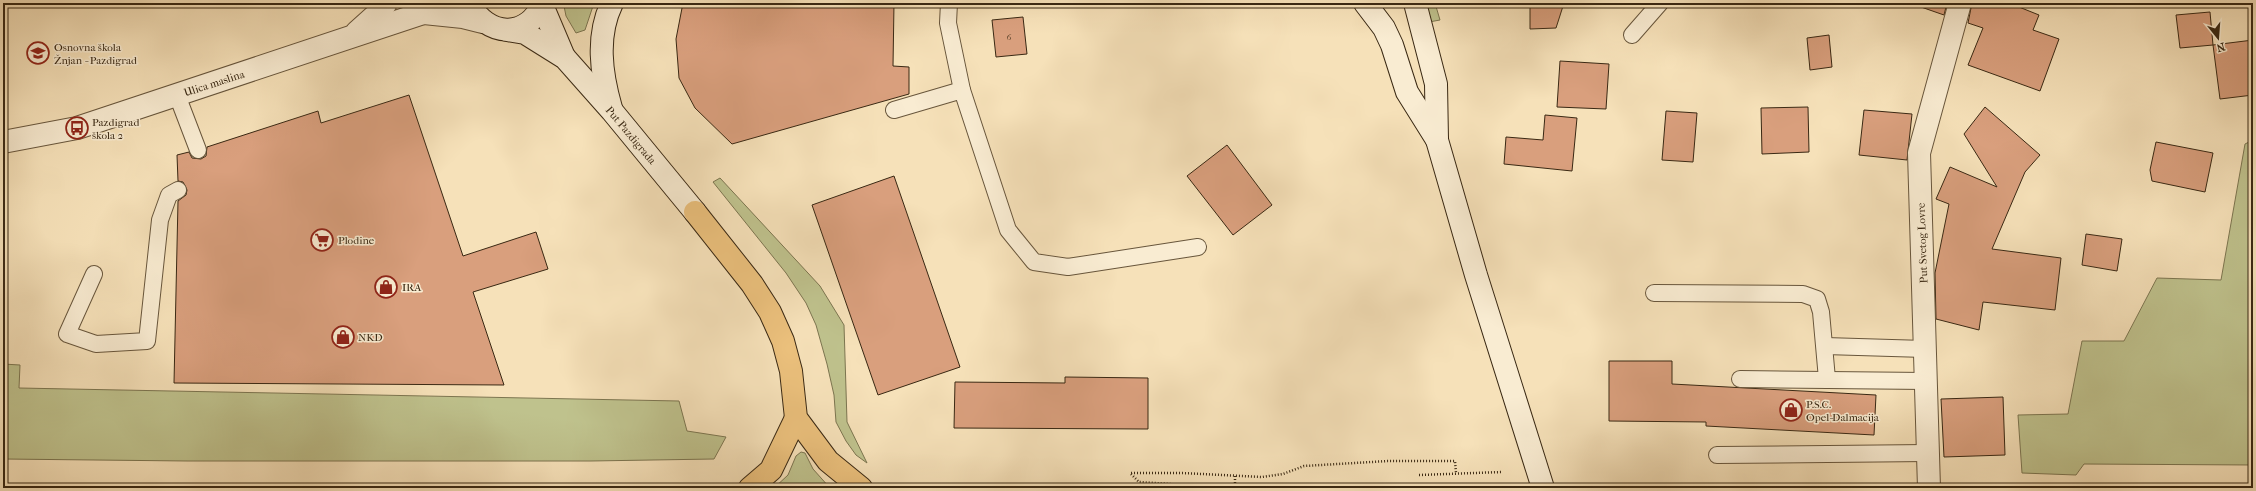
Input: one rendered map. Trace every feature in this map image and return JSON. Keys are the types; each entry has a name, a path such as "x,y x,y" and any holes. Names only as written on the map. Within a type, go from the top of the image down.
{"highway":[{"path":"695,212 752,284 770,312 783,341 791,371 796,418 828,461 861,488"},
{"path":"750,488 771,470 796,418"}],"street":[{"path":"347,39 366,25 386,3"},
{"name":"Ulica maslina","path":"3,142 77,128 347,39 423,13 445,3"},
{"path":"470,3 475,14 483,22"},
{"path":"612,3 606,16 601,37 605,82 612,111"},
{"path":"1365,3 1384,28 1392,46 1407,92 1438,140"},
{"path":"1414,3 1436,84 1438,140 1476,275 1543,488"},
{"name":"Put Svetog Lovre","path":"1929,488 1919,153 1960,3"},
{"path":"507,30 520,28 531,21 543,4"},
{"name":"Put Pazdigrada","path":"543,4 565,58"},
{"name":"Ulica maslina","path":"423,13 463,17 483,22 494,28 507,30"},
{"name":"Put Pazdigrada","path":"507,30 525,33 565,58 612,111 695,212"}],"lane":[{"path":"949,3 948,23 962,90 1008,230 1034,262 1068,267 1198,247"},
{"path":"1632,35 1660,3"},
{"path":"894,110 962,90"},
{"path":"177,95 198,150"},
{"path":"94,274 68,334 96,344 147,341 160,220 169,195 178,190"},
{"path":"1654,293 1803,294 1816,300 1821,312 1825,346 1826,379"},
{"path":"1825,346 1925,349"},
{"path":"1740,378 1926,382"},
{"path":"1716,455 1928,453"}],"path":[{"path":"1174,488 1171,484 1140,482 1131,473 1182,473 1262,477 1283,474 1304,466 1388,460 1455,461 1456,472"},
{"path":"1419,475 1456,472 1502,472"},
{"path":"1235,476 1236,486"},
{"path":"1418,487 1487,488"}],"green space":[{"path":"567,3 594,3 585,30 576,33 566,16 564,6"},
{"path":"1427,3 1435,3 1440,20 1429,22"},
{"path":"2253,140 2253,465 2084,464 2076,475 2022,473 2018,415 2068,414 2082,341 2124,341 2157,278 2221,280 2245,144"},
{"path":"720,178 820,286 844,325 847,422 867,463 856,455 846,441 836,422 834,395 827,364 816,325 806,303 786,273 713,182"},
{"path":"3,364 20,365 19,388 679,401 687,431 726,437 714,459 591,461 187,461 3,459"},
{"path":"801,452 805,453 813,469 830,488 774,488 788,475 796,456"}],"building":[{"path":"683,3 894,3 893,66 909,67 909,94 732,144 695,108 679,78 676,39"},
{"path":"1564,3 1556,28 1530,29 1530,4"},
{"path":"1921,3 1947,3 1944,15 1921,7"},
{"path":"1972,3 2009,3 2039,15 2033,30 2059,39 2040,91 1968,65 1983,28 1968,23"},
{"path":"2210,12 2213,45 2180,48 2176,15"},
{"path":"1023,17 1027,54 996,57 992,20"},
{"path":"1829,35 1832,67 1810,70 1807,38"},
{"path":"2253,40 2253,95 2220,99 2213,45"},
{"path":"1560,61 1609,64 1606,109 1557,107"},
{"name":"Plodine","path":"409,95 463,256 536,232 548,269 473,292 504,385 174,383 178,201 186,195 187,190 183,182 178,181 177,155 189,152 192,158 201,159 206,156 207,147 318,111 321,123"},
{"path":"1808,107 1809,152 1762,154 1761,108"},
{"path":"1985,107 2040,155 2025,172 1992,249 2061,258 2055,310 1983,302 1979,330 1936,319 1935,273 1949,204 1936,199 1950,167 1997,187 1964,134"},
{"path":"1864,110 1912,114 1907,160 1859,155"},
{"path":"1666,111 1697,113 1693,162 1662,160"},
{"path":"1545,115 1577,118 1572,171 1504,164 1506,137 1543,140"},
{"path":"2156,142 2213,153 2205,192 2152,181 2150,170"},
{"path":"1227,145 1272,205 1233,235 1187,176"},
{"path":"894,176 960,367 878,395 812,205"},
{"path":"2086,234 2122,239 2117,271 2082,265"},
{"path":"1609,361 1672,361 1672,384 1876,395 1874,435 1706,426 1706,422 1609,421"},
{"path":"1065,377 1148,378 1148,429 954,428 955,382 1065,383"},
{"path":"2003,397 2005,455 1944,457 1941,399"}],"place":[{"name":"Osnovna škola Žnjan - Pazdigrad","path":"38,53"},
{"name":"Pazdigrad škola 2","path":"77,128"},
{"name":"Plodine","path":"322,240"},
{"name":"IRA","path":"386,287"},
{"name":"NKD","path":"343,337"},
{"name":"P.S.C. Opel-Dalmacija","path":"1791,410"}]}
